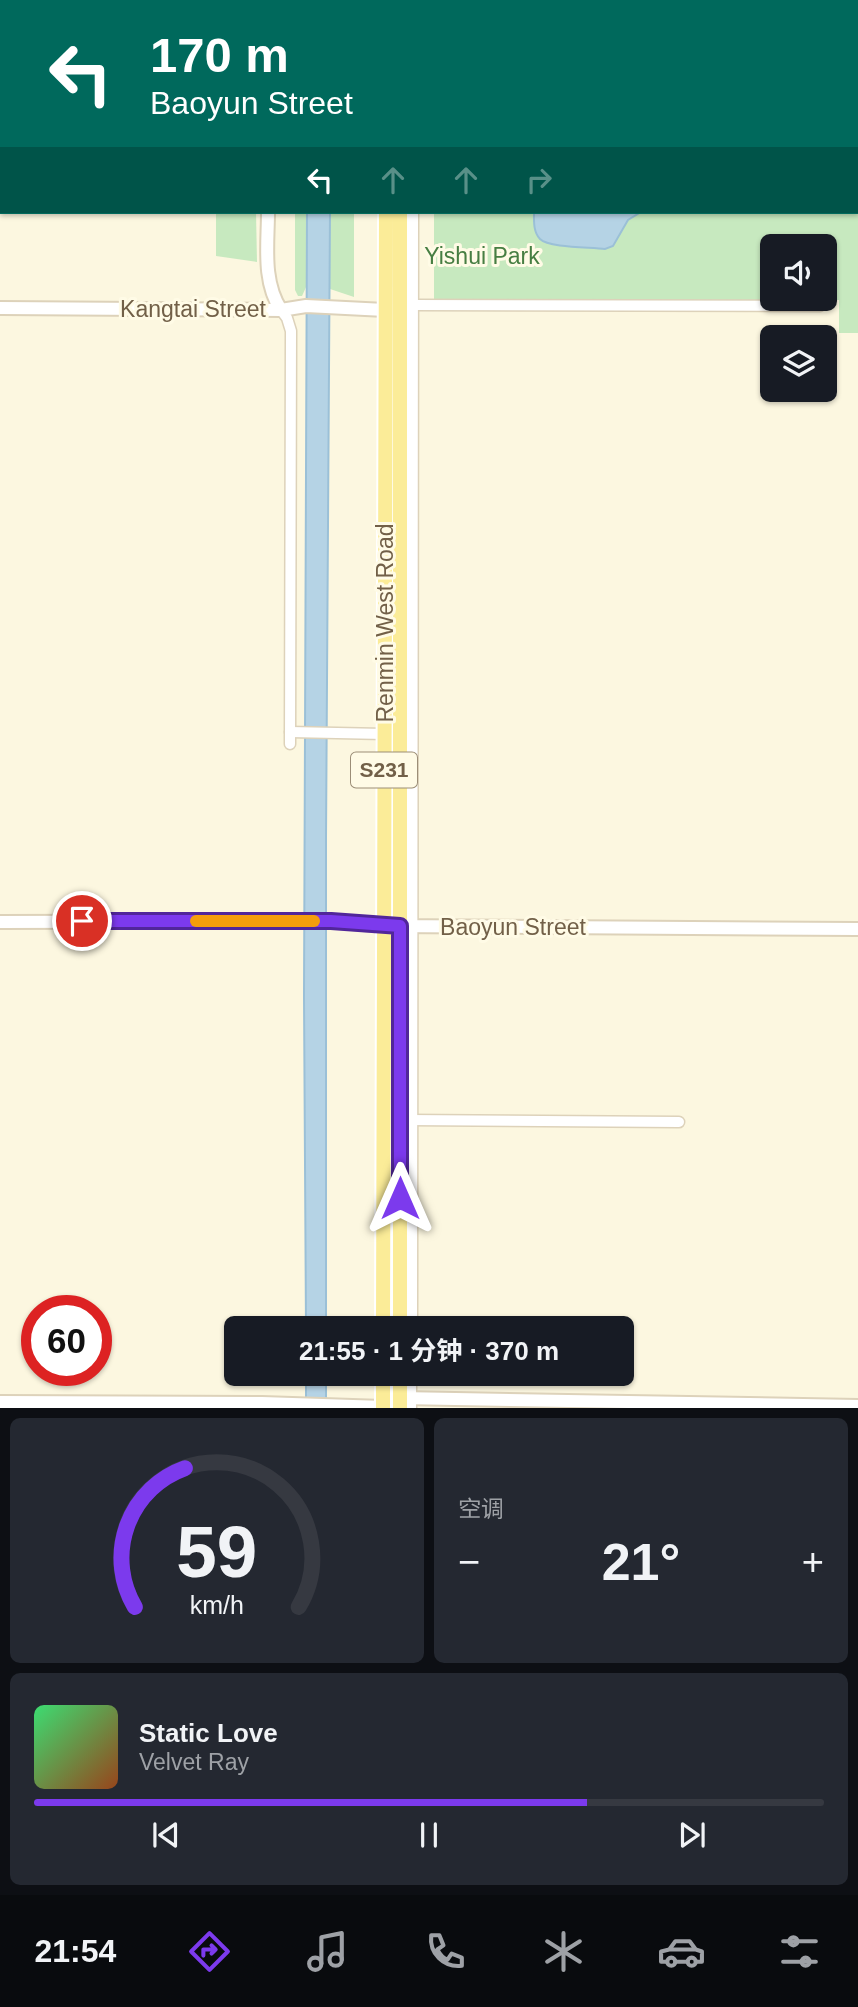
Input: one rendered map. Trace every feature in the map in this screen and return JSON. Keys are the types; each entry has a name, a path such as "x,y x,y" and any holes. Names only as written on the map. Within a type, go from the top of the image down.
{"main road":[{"name":"Renmin West Road","path":"383,1316 386,214"},
{"name":"Renmin West Road","path":"400,214 406,1120 400,1316"},
{"path":"383,1386 383,1408"},
{"path":"402,1386 405,1404"}],"street":[{"path":"268,214 270,292 292,331 295,733 290,744"},
{"path":"405,926 413,214"},
{"path":"413,305 760,306"},
{"name":"Kangtai Street","path":"0,308 281,310 306,306 385,310"},
{"path":"295,733 384,734"},
{"name":"Baoyun Street","path":"0,922 331,921 384,926 858,929"},
{"path":"412,1316 406,1120 679,1122"},
{"path":"409,1386 405,1404 858,1406"},
{"path":"0,1402 262,1403 298,1407 383,1408"}],"green space":[{"path":"216,214 256,214 257,262 216,256"},
{"path":"295,214 307,214 307,285 302,296 298,296 295,290"},
{"path":"330,214 354,214 354,297 330,289"},
{"name":"Yishui Park","path":"434,214 858,214 858,333 839,333 837,234 760,234 760,300 434,300"}],"water":[{"path":"307,214 330,214 326,1316 306,1316 304,996"},
{"path":"534,214 638,214 628,220 613,246 605,249 561,246 545,242 540,239 534,226"},
{"path":"306,1386 326,1386 326,1408 306,1408"}],"slow traffic":[{"path":"196,921 314,921"}],"route":[{"path":"82,921 331,921 400,926 400,1198"}]}
